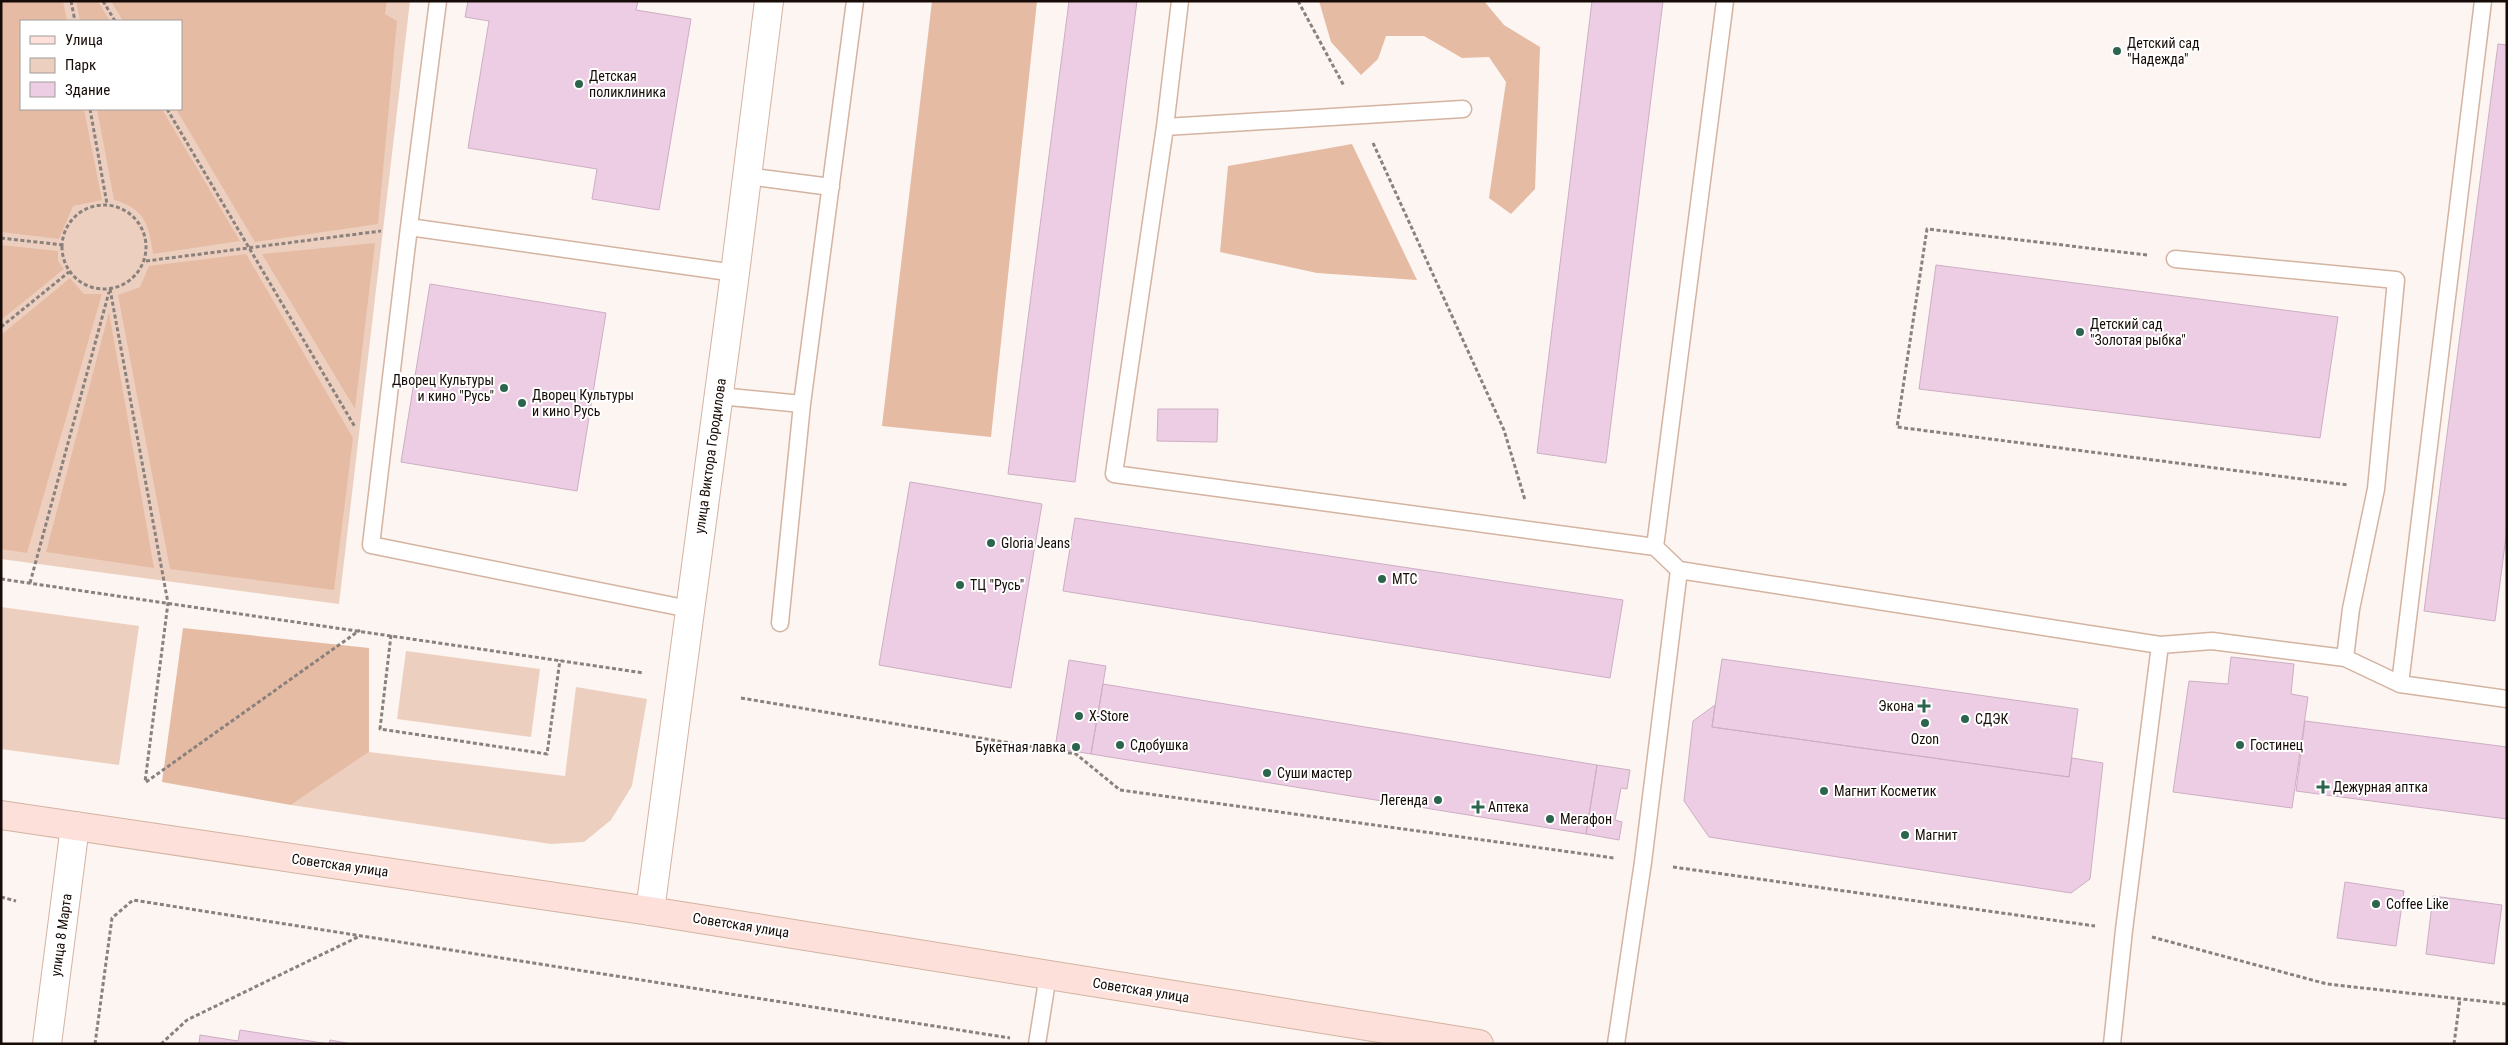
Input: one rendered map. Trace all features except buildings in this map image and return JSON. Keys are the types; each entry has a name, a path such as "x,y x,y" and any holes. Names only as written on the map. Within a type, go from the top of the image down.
{"main road":[{"name":"Советская улица","path":"1,815 650,911 1479,1044"}],"street":[{"name":"улица Виктора Городилова","path":"650,911 735,273 768,1"},
{"name":"улица 8 Марта","path":"46,1044 75,826"}],"lane":[{"path":"438,1 371,545 690,609"},
{"path":"780,624 802,404 855,1"},
{"path":"1180,1 1165,127 1114,474 1655,547 1679,570 2160,645 2212,640 2345,658 2400,684 2507,699"},
{"path":"1655,547 1725,1"},
{"path":"2400,684 2483,1"},
{"path":"1165,127 1463,109"},
{"path":"747,176 831,188"},
{"path":"409,227 735,273"},
{"path":"2175,258 2396,280 2376,489 2351,609 2345,658"},
{"path":"719,396 802,404"},
{"path":"1616,1044 1643,862 1679,570"},
{"path":"2112,1044 2124,930 2160,645"},
{"path":"1037,1043 1048,975"}],"path":[{"path":"71,1 75,20"},
{"path":"103,1 114,20"},
{"path":"1298,1 1361,116 1504,430 1535,531"},
{"path":"90,110 107,204"},
{"path":"169,110 379,468"},
{"path":"107,204 120,207 131,214 140,224 145,236 146,261 136,276 124,285 110,289 96,289 83,284 69,272 61,250 63,245 68,223 79,212 92,206 107,204"},
{"path":"146,261 409,227"},
{"path":"2175,258 1927,229 1897,427 2376,489"},
{"path":"1,238 63,245"},
{"path":"1,327 69,272"},
{"path":"30,583 110,289"},
{"path":"110,289 168,603 145,782 360,630"},
{"path":"1,579 644,673"},
{"path":"391,635 380,730 547,754 560,660"},
{"path":"742,698 809,708"},
{"path":"1,897 16,901"},
{"path":"95,1044 112,918 133,900 1037,1043"},
{"path":"162,1044 187,1020 360,936"},
{"path":"2454,1044 2460,999"}],"green space":[{"path":"1,1 410,1 339,604 1,559"},
{"path":"1,607 139,626 119,765 1,749"},
{"path":"406,651 540,669 531,737 397,719"},
{"path":"576,687 647,699 632,786 611,820 584,842 551,844 291,805 369,752 565,776"}],"shaded area":[{"path":"1,1 63,1 67,20 20,20 20,110 84,110 102,200 73,206 59,239 1,232"},
{"path":"76,1 98,1 109,20 80,20"},
{"path":"111,1 387,1 385,14 397,21 378,224 255,242 177,110 182,110 182,20 122,20"},
{"path":"932,1 1037,1 991,437 882,426"},
{"path":"1319,1 1484,1 1504,25 1540,47 1535,189 1511,214 1489,198 1506,82 1489,57 1462,58 1424,36 1386,36 1378,59 1361,75 1331,42"},
{"path":"97,110 163,110 240,241 153,254 147,226 143,219 132,208 114,200"},
{"path":"1352,144 1417,280 1317,273 1220,252 1228,166"},
{"path":"375,243 355,409 262,254"},
{"path":"1,245 58,251 58,261 64,269 1,320"},
{"path":"246,254 353,438 334,590 170,569 118,295 140,287 149,266"},
{"path":"70,278 84,294 102,294 27,553 1,549 1,335"},
{"path":"109,312 154,568 46,552"},
{"path":"183,628 369,648 369,752 291,805 162,782"}],"place":[{"name":"Детский сад \"Надежда\"","path":"2117,51"},
{"name":"Детская поликлиника","path":"579,84"},
{"name":"Детский сад \"Золотая рыбка\"","path":"2080,332"},
{"name":"Дворец Культуры и кино \"Русь\"","path":"504,388"},
{"name":"Дворец Культуры и кино Русь","path":"522,403"},
{"name":"Gloria Jeans","path":"991,543"},
{"name":"МТС","path":"1382,579"},
{"name":"ТЦ \"Русь\"","path":"960,585"},
{"name":"Экона","path":"1924,706"},
{"name":"X-Store","path":"1079,716"},
{"name":"СДЭК","path":"1965,719"},
{"name":"Ozon","path":"1925,723"},
{"name":"Сдобушка","path":"1120,745"},
{"name":"Гостинец","path":"2240,745"},
{"name":"Букетная лавка","path":"1076,747"},
{"name":"Суши мастер","path":"1267,773"},
{"name":"Дежурная аптка","path":"2323,787"},
{"name":"Магнит Косметик","path":"1824,791"},
{"name":"Легенда","path":"1438,800"},
{"name":"Аптека","path":"1478,807"},
{"name":"Мегафон","path":"1550,819"},
{"name":"Магнит","path":"1905,835"},
{"name":"Coffee Like","path":"2376,904"}]}
